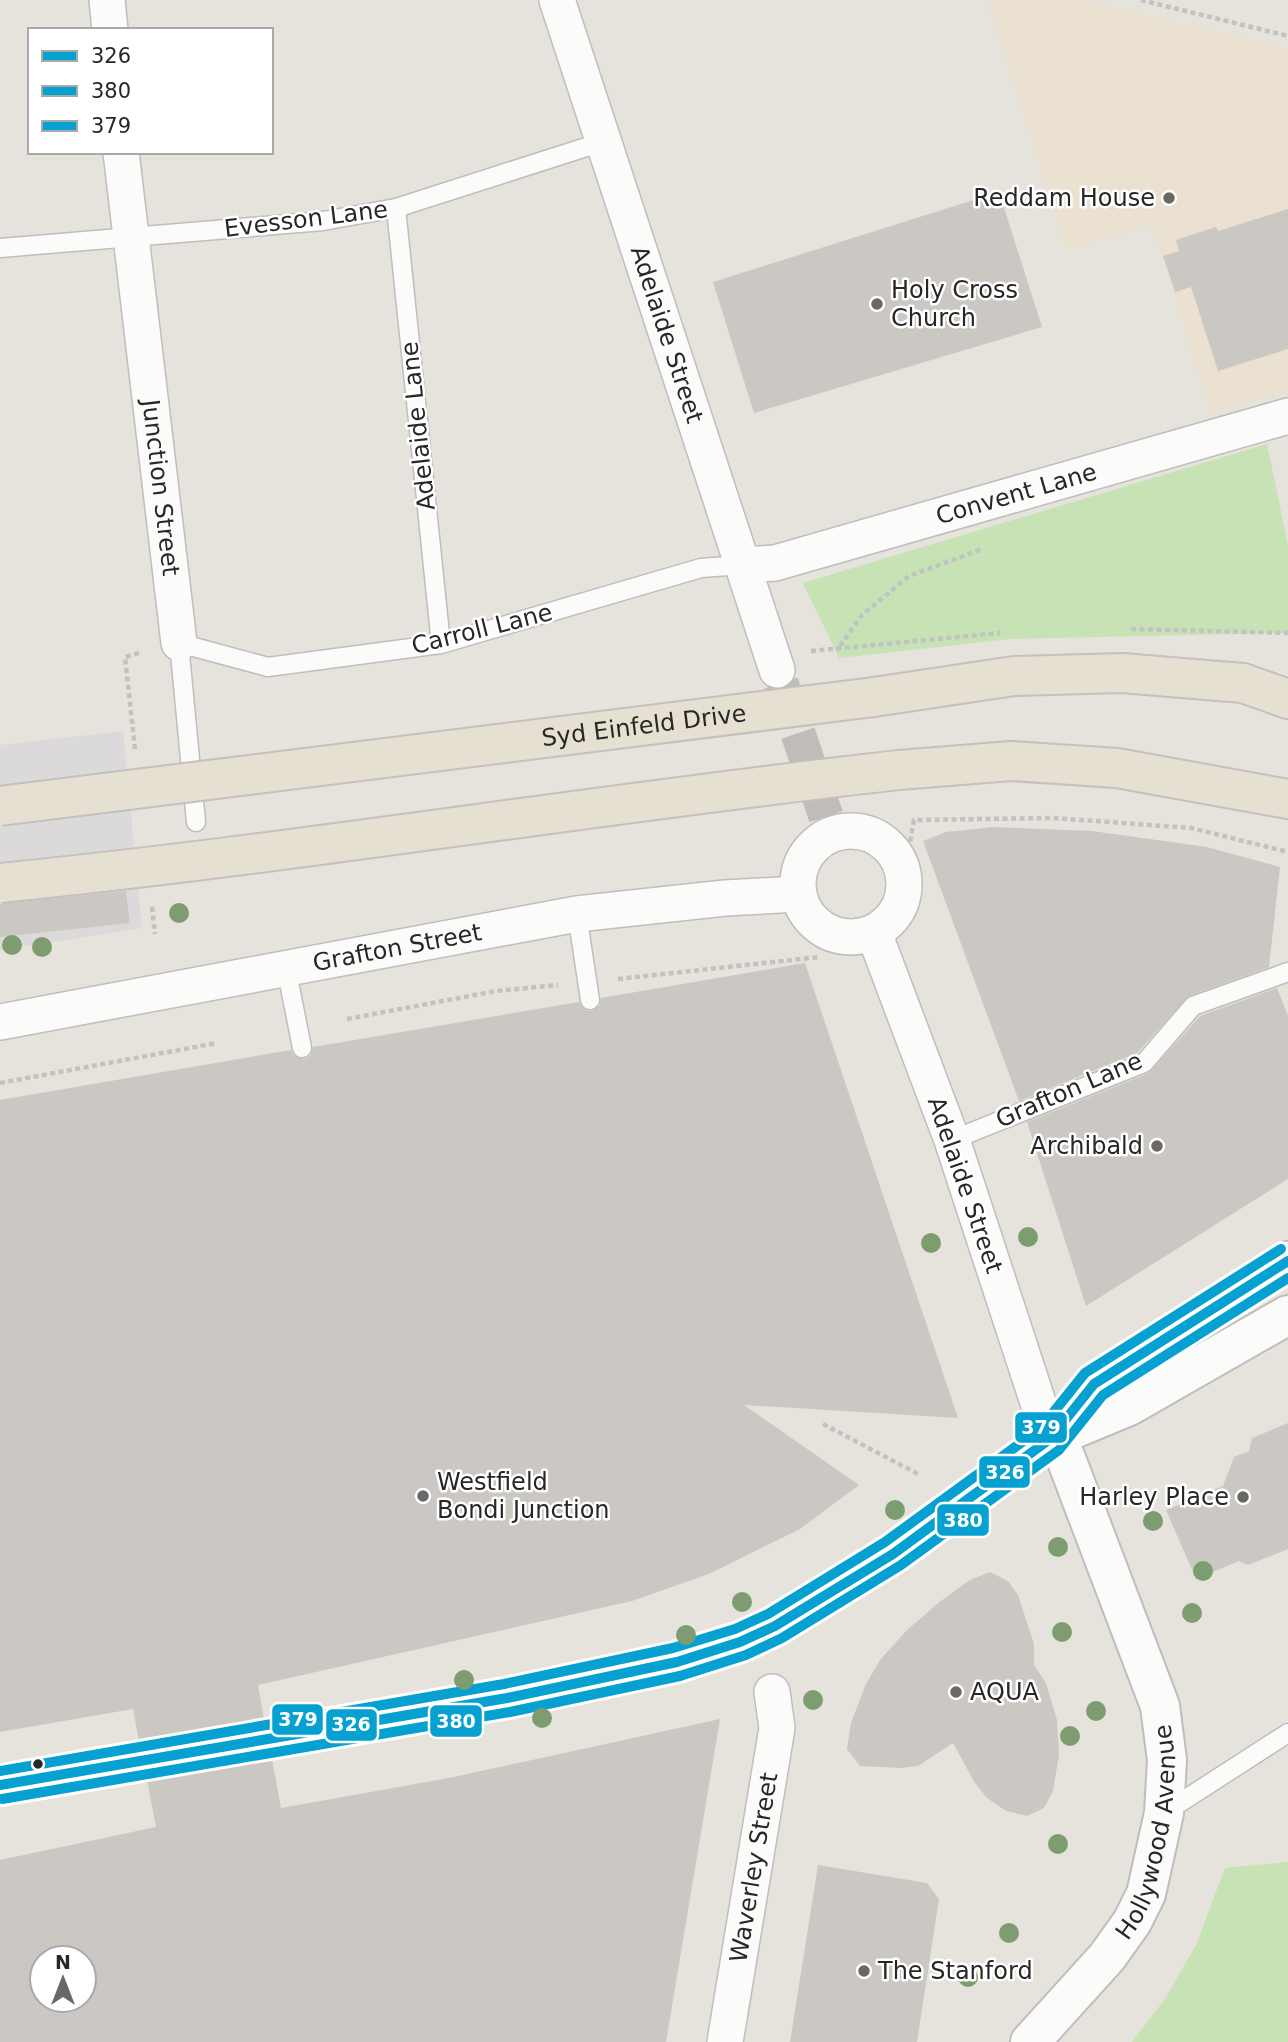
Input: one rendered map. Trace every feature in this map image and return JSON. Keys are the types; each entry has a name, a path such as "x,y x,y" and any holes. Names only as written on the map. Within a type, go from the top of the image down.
{"main road":[{"name":"Syd Einfeld Drive","path":"0,806 874,697 1014,676 1122,673 1243,683 1288,699"},
{"path":"1243,683 1288,690"},
{"path":"0,883 129,870 752,786 1012,761 1104,767 1288,799"}],"street":[{"path":"107,0 110,28"},
{"name":"Adelaide Street","path":"556,0 777,670"},
{"name":"Junction Street","path":"121,154 179,643"},
{"name":"Convent Lane","path":"741,565 775,562 1288,416"},
{"path":"863,832 880,839 894,852 904,875 904,893 898,911 886,925 874,933 856,938 838,936 821,929 807,916 798,894 797,875 804,858 816,844 832,834 863,832"},
{"name":"Grafton Street","path":"0,1022 577,914 725,898 798,894"},
{"name":"Adelaide Street","path":"874,933 952,1140 1050,1439"},
{"path":"1050,1439 1094,1384 1288,1261"},
{"path":"0,1785 507,1698 677,1662 740,1642 775,1626 893,1554 1050,1439 1129,1406 1288,1315"},
{"name":"Hollywood Avenue","path":"1030,2042 1107,1957 1132,1922 1146,1894 1164,1813 1167,1760 1160,1706 1065,1456 1050,1439"},
{"name":"Waverley Street","path":"725,2042 777,1728 772,1692"}],"lane":[{"name":"Evesson Lane","path":"0,248 323,221 396,208 602,142"},
{"name":"Adelaide Lane","path":"396,208 441,644"},
{"name":"Carroll Lane","path":"179,643 268,667 441,644 701,568 741,565"},
{"name":"Junction Street","path":"179,643 196,822"},
{"path":"577,914 590,1000"},
{"path":"286,967 302,1048"},
{"name":"Grafton Lane","path":"952,1140 1144,1063 1193,1006 1288,972"},
{"path":"1164,1813 1288,1733"}],"path":[{"path":"1141,0 1288,36"},
{"path":"839,647 862,615 909,576 984,548"},
{"path":"904,875 914,820 1053,818 1191,828 1288,852"},
{"path":"0,1083 217,1043"},
{"path":"823,1424 918,1474"}],"shaded area":[{"name":"Reddam House","path":"987,0 1083,0 1288,48 1288,391 1211,413 1152,225 1066,250"},
{"path":"123,731 142,928 0,950 0,745"}],"green space":[{"path":"1267,444 1288,546 1288,633 1010,639 839,658 803,583"},
{"path":"1288,1862 1288,2042 1132,2042 1165,1999 1196,1945 1225,1868"}],"building":[{"name":"Holy Cross Church","path":"999,192 1042,327 754,413 713,282"},
{"path":"1288,209 1288,349 1218,371 1191,287 1175,292 1163,256 1179,251 1176,240 1216,227 1218,231"},
{"path":"993,827 1092,831 1207,847 1280,867 1269,967 1189,996 1137,1053 1019,1101 923,841 946,832"},
{"path":"126,891 130,923 0,937 0,904"},
{"name":"Westfield Bondi Junction","path":"805,963 958,1418 744,1405 859,1485 800,1529 709,1574 632,1601 258,1685 264,1719 139,1741 133,1709 0,1732 0,1100 291,1050 294,1056 304,1059 310,1056 313,1047 579,1002 585,1010 592,1011 600,1005 601,998"},
{"name":"Archibald","path":"1277,988 1288,1016 1288,1179 1086,1306 1027,1122 1149,1073 1200,1016"},
{"name":"Harley Place","path":"1288,1423 1288,1549 1248,1565 1239,1561 1196,1579 1166,1510 1223,1486 1234,1457 1249,1451 1252,1438"},
{"name":"AQUA","path":"990,1572 1008,1581 1018,1595 1034,1644 1034,1665 1046,1683 1057,1720 1059,1755 1053,1791 1044,1808 1027,1816 1006,1811 987,1798 975,1783 953,1743 918,1766 901,1768 860,1766 847,1749 851,1723 865,1686 880,1660 906,1631 938,1603 970,1580"},
{"path":"720,1719 666,2042 0,2042 0,1860 156,1827 147,1780 272,1759 281,1808 449,1778"},
{"name":"The Stanford","path":"818,1865 927,1883 939,1899 917,2042 790,2042"}],"tunnel":[{"path":"781,683 832,834"}],"transit line":[{"name":"379","path":"0,1771 504,1684 673,1648 735,1629 768,1614 885,1542 1040,1429 1085,1373 1281,1249"},
{"name":"326","path":"0,1785 507,1698 677,1662 740,1642 775,1626 893,1554 1050,1439 1094,1384 1288,1261"},
{"name":"380","path":"2,1799 510,1712 680,1676 746,1655 782,1638 901,1565 1059,1450 1103,1395 1288,1278"}],"place":[{"name":"Reddam House","path":"1169,198"},
{"name":"Holy Cross Church","path":"877,304"},
{"name":"Archibald","path":"1157,1146"},
{"name":"Westfield Bondi Junction","path":"423,1496"},
{"name":"Harley Place","path":"1243,1497"},
{"name":"AQUA","path":"956,1692"},
{"name":"The Stanford","path":"864,1971"}]}
